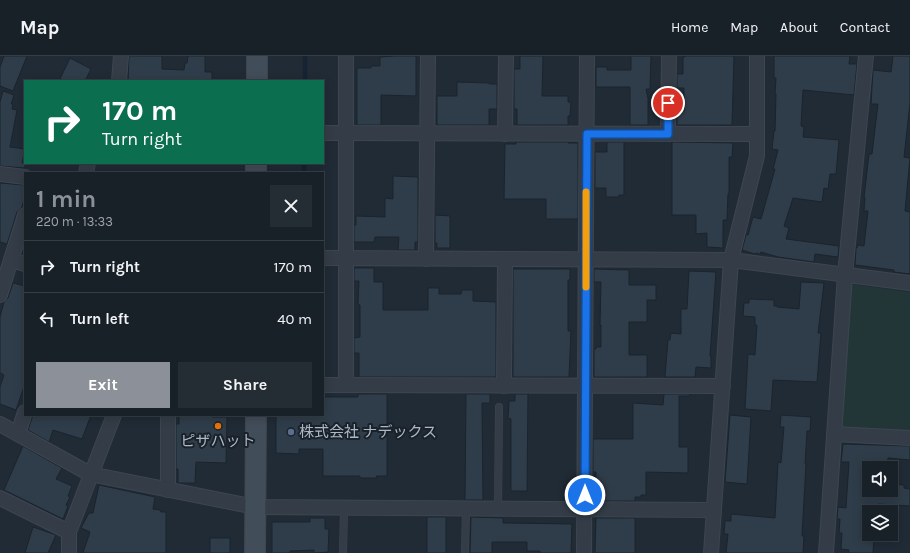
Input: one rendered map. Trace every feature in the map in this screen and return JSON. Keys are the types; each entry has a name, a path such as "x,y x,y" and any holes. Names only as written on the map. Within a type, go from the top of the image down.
{"main road":[{"path":"257,56 257,80"},
{"path":"253,416 255,553"}],"street":[{"path":"119,80 121,56"},
{"path":"346,56 346,385"},
{"path":"426,258 428,56"},
{"path":"505,134 506,56"},
{"path":"584,553 587,56"},
{"path":"668,134 669,56"},
{"path":"712,553 731,260 756,156 757,56"},
{"path":"826,553 845,275 866,56"},
{"path":"324,133 757,134"},
{"path":"0,174 24,177"},
{"path":"1,291 24,218"},
{"path":"324,258 731,260 910,283"},
{"path":"504,386 505,259"},
{"path":"11,260 24,264"},
{"path":"324,385 723,386"},
{"path":"18,434 24,415"},
{"path":"69,553 69,532 90,474 114,416"},
{"path":"168,416 168,490"},
{"path":"0,424 90,474 255,507 714,510"},
{"path":"834,434 910,438"},
{"path":"0,498 69,532"}],"lane":[{"path":"498,508 499,407"},
{"path":"343,553 344,508"},
{"path":"465,553 466,508"}],"green space":[{"path":"850,284 910,292 910,434 846,430 842,426"}],"building":[{"path":"4,56 27,56 13,91 0,86 0,67"},
{"path":"129,56 162,56 162,69 184,70 188,56 205,56 205,72 212,72 212,80 128,80"},
{"path":"416,56 416,96 381,95 381,125 357,125 357,68 371,68 371,66 380,66 380,57"},
{"path":"520,56 543,56 542,96 568,96 568,102 571,102 568,125 517,125 517,109 514,109 514,69 520,69"},
{"path":"631,56 651,56 650,89 646,89 648,98 648,125 630,125 630,87 596,87 596,67 607,67 607,70 631,70"},
{"path":"734,56 732,125 677,125 677,111 684,111 684,88 677,88 677,74 683,74 683,57"},
{"path":"774,56 850,56 849,64 857,64 854,95 803,90 801,126 804,127 803,137 839,140 836,174 830,174 828,189 824,188 822,202 793,198 784,226 789,228 786,239 839,246 838,257 815,254 814,262 778,257 761,252 760,254 755,254 742,250 753,217 761,219 775,169 773,169 778,150 772,149 775,131 776,94"},
{"path":"893,56 910,56 910,103 904,157 910,158 905,211 910,212 910,274 894,272 894,270 855,265 856,248 858,245 864,246 868,211 864,211 864,198 869,154 872,154 878,104 871,104 873,70 891,72"},
{"path":"70,58 91,69 86,80 59,80"},
{"path":"457,82 497,84 497,109 489,109 489,125 437,125 437,96 457,96"},
{"path":"3,91 14,95 11,104 13,104 12,109 17,110 10,147 24,149 22,163 25,164 25,168 0,166 0,102"},
{"path":"516,142 578,143 578,219 546,219 546,199 504,199 505,144 516,144"},
{"path":"607,142 624,142 624,195 619,195 619,197 606,197 606,188 595,188 595,152 607,152"},
{"path":"672,142 733,143 732,157 729,157 727,220 723,220 723,248 707,247 707,233 696,234 696,215 672,215"},
{"path":"393,176 418,177 418,242 415,242 415,250 398,250 399,237 375,237 374,242 354,242 354,225 356,225 356,216 385,217 385,198 393,199"},
{"path":"0,183 24,185 24,200 22,207 17,212 7,244 0,242"},
{"path":"435,215 450,216 450,248 437,248 437,243 435,243"},
{"path":"354,268 374,268 374,282 383,282 383,310 428,310 428,288 439,288 439,294 461,294 462,290 473,290 473,301 496,302 496,377 359,377 359,353 354,353 354,338 360,337 360,305 358,304 359,281 354,281"},
{"path":"513,269 570,269 570,280 568,280 568,331 571,331 569,377 513,377"},
{"path":"594,269 629,270 629,285 656,285 656,300 647,300 647,322 629,322 629,355 647,355 647,377 594,377 594,349 596,349 596,347 601,347 601,282 594,282"},
{"path":"689,271 716,272 710,356 711,368 696,367 695,377 665,377 668,340 670,340 671,333 681,334 681,309 687,309"},
{"path":"801,282 824,283 818,333 821,333 817,382 773,380 771,411 745,409 748,354 755,355 757,325 755,325 755,317 743,316 744,303 749,303 749,299 774,300 774,306 799,309"},
{"path":"13,283 24,286 24,387 16,410 0,404 0,387 4,375 0,373 0,317 4,302 8,298"},
{"path":"358,394 387,394 387,476 376,476 377,478 360,478 360,476 323,476 323,449 299,449 299,454 276,453 276,416 324,416 324,397 358,397"},
{"path":"466,394 490,394 490,403 482,403 483,500 465,500"},
{"path":"515,394 528,394 527,491 511,491 511,419 508,418 509,401 515,401"},
{"path":"664,394 690,394 690,396 679,396 679,447 688,447 688,473 646,472 646,495 635,497 635,501 598,501 598,491 596,491 596,472 593,472 593,439 633,439 633,403 663,405"},
{"path":"730,415 751,417 747,484 725,482"},
{"path":"781,415 811,417 810,431 807,431 805,464 802,536 804,536 803,553 726,553 728,534 724,534 725,521 731,521 731,514 775,518 778,462 781,463 784,427 780,427"},
{"path":"33,416 91,416 82,439 53,430 49,442 28,430"},
{"path":"179,416 227,417 226,463 196,462 195,483 178,483 178,469 176,469 176,424 179,424"},
{"path":"843,444 910,446 910,460 888,458 888,461 862,461 862,497 898,497 898,485 904,485 904,488 910,489 910,506 878,504 862,505 862,541 874,541 873,553 848,553 849,550 841,549 842,533 839,533 840,519 837,519 838,507 846,508 849,462 841,462"},
{"path":"23,446 62,468 56,479 72,486 68,496 70,497 66,505 68,506 63,519 4,490"},
{"path":"99,485 155,497 153,509 166,512 166,553 83,553 90,532 81,528 89,513 93,513"},
{"path":"427,517 446,517 446,553 427,553"},
{"path":"471,517 503,518 503,523 572,524 571,553 540,553 540,551 527,551 527,542 492,542 492,553 470,553"},
{"path":"310,518 325,518 325,529 329,529 328,552 314,553 314,550 290,551 290,553 272,553 272,522 310,522"},
{"path":"596,518 635,518 635,553 595,553"},
{"path":"33,527 56,535 48,553 25,553"},
{"path":"210,538 230,538 230,553 210,553"}],"waterway":[{"path":"305,56 305,80"},
{"path":"304,164 304,172"}],"slow traffic":[{"path":"586,192 586,287"}],"place":[{"name":"ピザハット","path":"218,426"},
{"name":"株式会社 ナデックス","path":"291,432"}],"route":[{"path":"585,495 587,134 668,134 668,103"}]}
